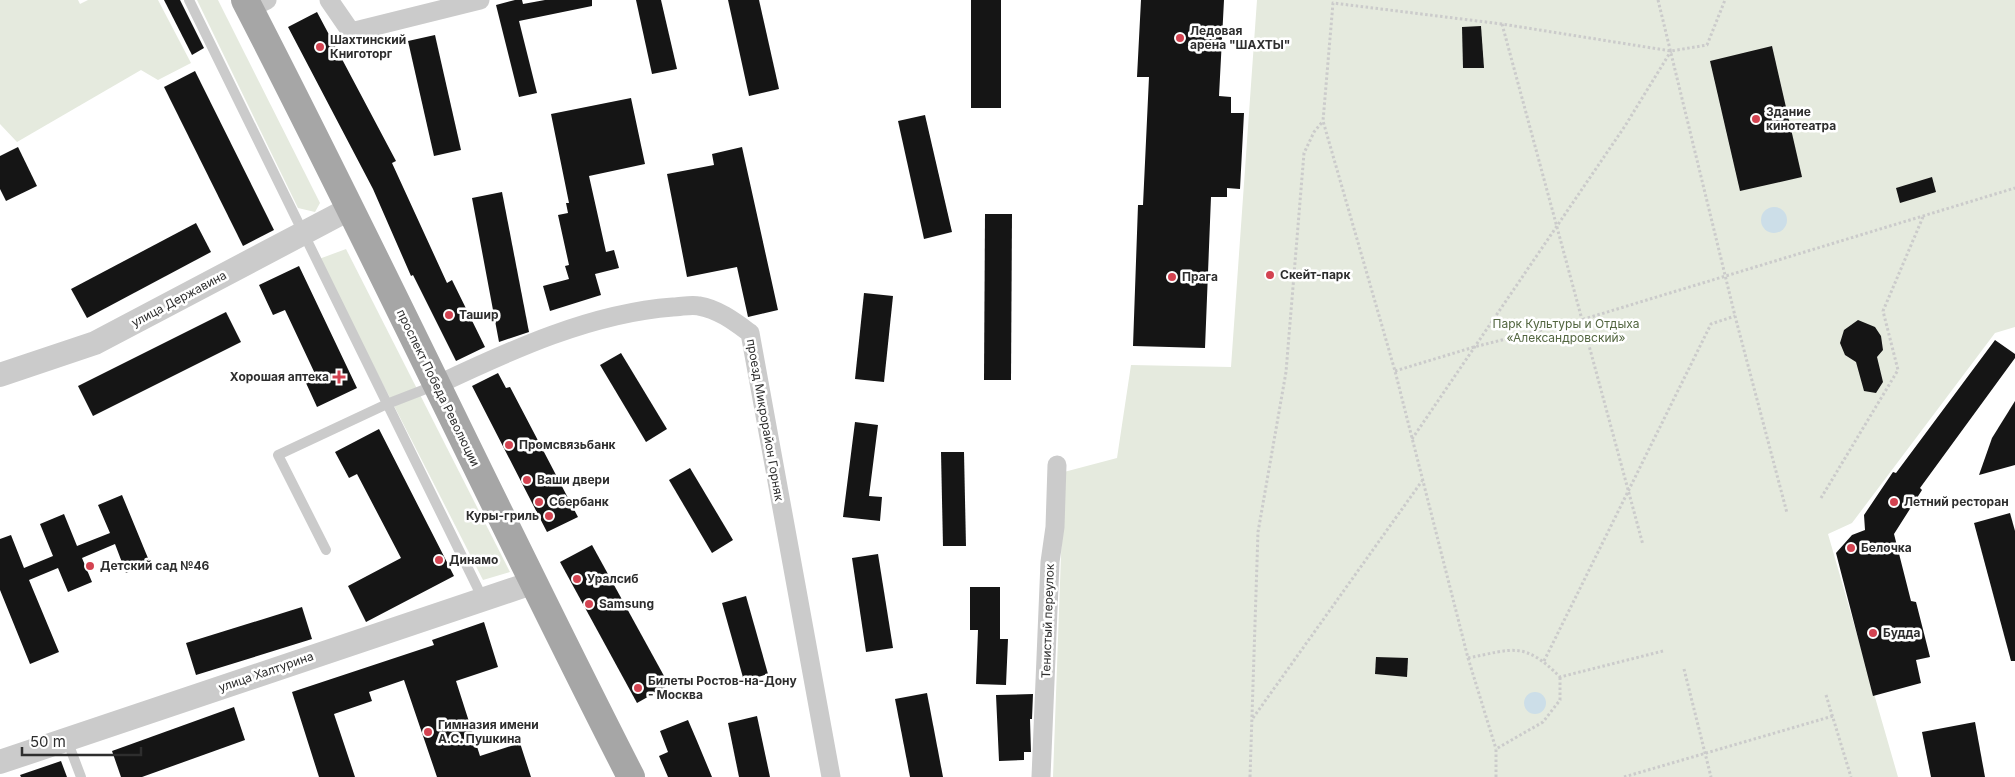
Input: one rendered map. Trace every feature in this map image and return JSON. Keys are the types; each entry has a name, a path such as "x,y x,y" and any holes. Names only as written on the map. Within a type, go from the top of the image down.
{"main road":[{"name":"проспект Победа Революции","path":"254,3 532,583 631,777"}],"street":[{"path":"329,0 351,32 480,0"},
{"name":"улица Державина","path":"0,375 95,343 351,208"},
{"name":"проезд Микрорайон Горняк","path":"437,385 495,358 555,335 640,310 699,306 728,317 750,333 830,777"},
{"name":"Тенистый переулок","path":"1041,777 1050,562 1055,527 1057,464"},
{"name":"улица Халтурина","path":"0,762 532,583"}],"lane":[{"path":"189,0 302,234 483,599"},
{"path":"326,550 278,455 387,404 437,385"},
{"path":"67,739 81,777"}],"path":[{"path":"1658,0 1735,316 1787,513"},
{"path":"1496,777 1494,772 1496,749 1468,658 1395,371 1323,120 1333,3 1502,24 1671,51 1707,45 1725,0"},
{"path":"1502,24 1558,225 1580,320 1643,545"},
{"path":"1412,439 1625,126 1671,51"},
{"path":"1250,777 1258,532 1286,372 1304,152 1314,132 1323,120"},
{"path":"1395,371 1474,347 1580,320 2015,188"},
{"path":"1821,498 1898,370 1883,311 1923,216"},
{"path":"1544,661 1712,324 1735,316"},
{"path":"1252,719 1423,480"},
{"path":"1468,658 1517,648 1544,661 1560,677 1560,700 1543,722 1496,749"},
{"path":"1560,677 1663,651"},
{"path":"1684,669 1711,777"},
{"path":"1826,695 1851,777"},
{"path":"1624,777 1833,716"},
{"path":"1489,777 1494,772"}],"green space":[{"path":"0,0 78,0 80,4 88,0 158,0 191,63 158,80 141,70 17,142 0,124"},
{"path":"197,0 218,0 320,203 315,212 298,208"},
{"name":"Парк Культуры и Отдыха «Александровский»","path":"1257,0 2015,0 2015,327 1995,333 1852,523 1828,534 1898,777 1053,777 1064,472 1117,458 1131,365 1231,367"},
{"path":"346,249 510,572 483,580 319,259"}],"water":[{"path":"1774,207 1783,211 1787,220 1783,229 1774,233 1765,229 1761,220 1765,211"},
{"path":"1535,692 1543,695 1546,703 1543,711 1535,714 1527,711 1524,703 1527,695"}],"building":[{"path":"164,0 180,0 204,48 192,55"},
{"path":"522,0 523,4 545,0 592,0 592,6 519,21 537,93 519,97 496,5"},
{"path":"636,0 661,0 677,69 652,74"},
{"path":"728,0 759,0 779,89 749,96"},
{"path":"971,0 1001,0 1001,108 971,108"},
{"path":"1141,0 1224,0 1219,96 1231,97 1231,113 1244,113 1240,189 1227,188 1227,197 1211,197 1205,348 1133,346 1138,205 1143,205 1149,77 1137,77"},
{"path":"317,12 396,161 392,163 447,283 452,280 485,347 456,361 413,275 411,276 373,189 288,27"},
{"path":"1481,26 1484,68 1463,68 1462,27"},
{"path":"435,35 461,150 434,156 408,41"},
{"name":"Здание кинотеатра","path":"1772,46 1802,177 1740,191 1710,61"},
{"path":"195,71 274,230 243,246 164,87"},
{"path":"631,98 645,164 589,176 606,252 614,250 619,268 595,274 601,295 550,311 543,286 569,279 565,266 569,265 558,215 568,213 566,203 569,203 551,114"},
{"path":"925,115 952,232 924,239 898,121"},
{"path":"18,147 37,186 6,201 0,189 0,156"},
{"path":"742,147 778,310 748,317 737,267 687,277 667,174 714,165 712,154"},
{"path":"1932,177 1936,192 1900,203 1896,188"},
{"path":"502,192 529,332 499,342 472,198"},
{"path":"985,214 1012,214 1011,380 984,380"},
{"path":"196,223 211,252 87,318 71,289"},
{"path":"299,266 357,388 317,407 306,383 317,378 285,310 273,315 259,285"},
{"path":"864,293 893,296 884,382 855,379"},
{"path":"226,312 241,342 93,416 78,386"},
{"path":"1858,320 1875,327 1881,336 1883,350 1877,357 1883,382 1876,393 1864,391 1856,362 1845,355 1840,343 1844,330"},
{"path":"1995,340 2015,354 2015,358 1920,488 1922,490 1894,534 1911,601 1916,602 1930,657 1916,660 1921,683 1873,696 1836,553 1852,535 1865,530 1864,515 1893,472 1896,473"},
{"path":"621,353 667,429 646,442 600,365"},
{"path":"498,373 506,388 510,387 578,517 547,532 472,386"},
{"path":"2015,401 2015,465 1979,475 1992,438"},
{"path":"855,422 878,425 869,496 882,497 880,521 843,517"},
{"path":"379,429 454,576 366,622 348,586 401,558 357,474 349,478 335,452"},
{"path":"941,452 964,452 966,546 943,546"},
{"path":"690,468 733,540 712,553 669,480"},
{"path":"122,495 150,563 126,573 115,544 82,558 92,582 68,592 58,568 29,580 59,652 30,664 0,590 0,539 11,535 24,568 53,556 40,524 64,514 77,546 110,533 98,505"},
{"path":"2010,513 2015,531 2015,661 2011,661 1974,523"},
{"path":"592,545 669,685 637,703 560,562"},
{"path":"878,554 893,648 866,652 852,558"},
{"path":"970,587 1000,587 1000,639 1008,639 1006,685 976,684 978,630 970,630"},
{"path":"746,596 768,674 744,681 722,603"},
{"path":"302,607 312,639 196,675 186,643"},
{"path":"484,622 498,667 456,681 480,756 520,743 531,777 437,777 404,680 369,692 372,701 334,714 355,777 319,777 292,692 434,645 432,640"},
{"path":"1376,657 1408,658 1407,677 1375,674"},
{"path":"927,693 943,777 910,777 895,699"},
{"path":"1033,694 1032,719 1030,719 1031,752 1024,752 1024,760 999,761 996,695"},
{"path":"234,707 245,740 142,777 121,777 112,751"},
{"path":"757,716 770,777 739,777 728,723"},
{"path":"688,720 712,777 668,777 659,756 668,752 660,731"},
{"path":"1975,722 1985,777 1931,777 1922,732"},
{"path":"61,761 67,777 21,777 20,775"}],"place":[{"name":"Ледовая арена \"ШАХТЫ\"","path":"1180,38"},
{"name":"Шахтинский Книготорг","path":"320,47"},
{"name":"Здание кинотеатра","path":"1756,119"},
{"name":"Скейт-парк","path":"1270,275"},
{"name":"Прага","path":"1172,277"},
{"name":"Ташир","path":"449,315"},
{"name":"Хорошая аптека","path":"339,377"},
{"name":"Промсвязьбанк","path":"509,445"},
{"name":"Ваши двери","path":"527,480"},
{"name":"Сбербанк","path":"539,502"},
{"name":"Летний ресторан","path":"1894,502"},
{"name":"Куры-гриль","path":"549,516"},
{"name":"Белочка","path":"1851,548"},
{"name":"Динамо","path":"439,560"},
{"name":"Детский сад №46","path":"90,566"},
{"name":"Уралсиб","path":"577,579"},
{"name":"Samsung","path":"589,604"},
{"name":"Будда","path":"1873,633"},
{"name":"Билеты Ростов-на-Дону - Москва","path":"638,688"},
{"name":"Гимназия имени А.С. Пушкина","path":"428,732"}]}
